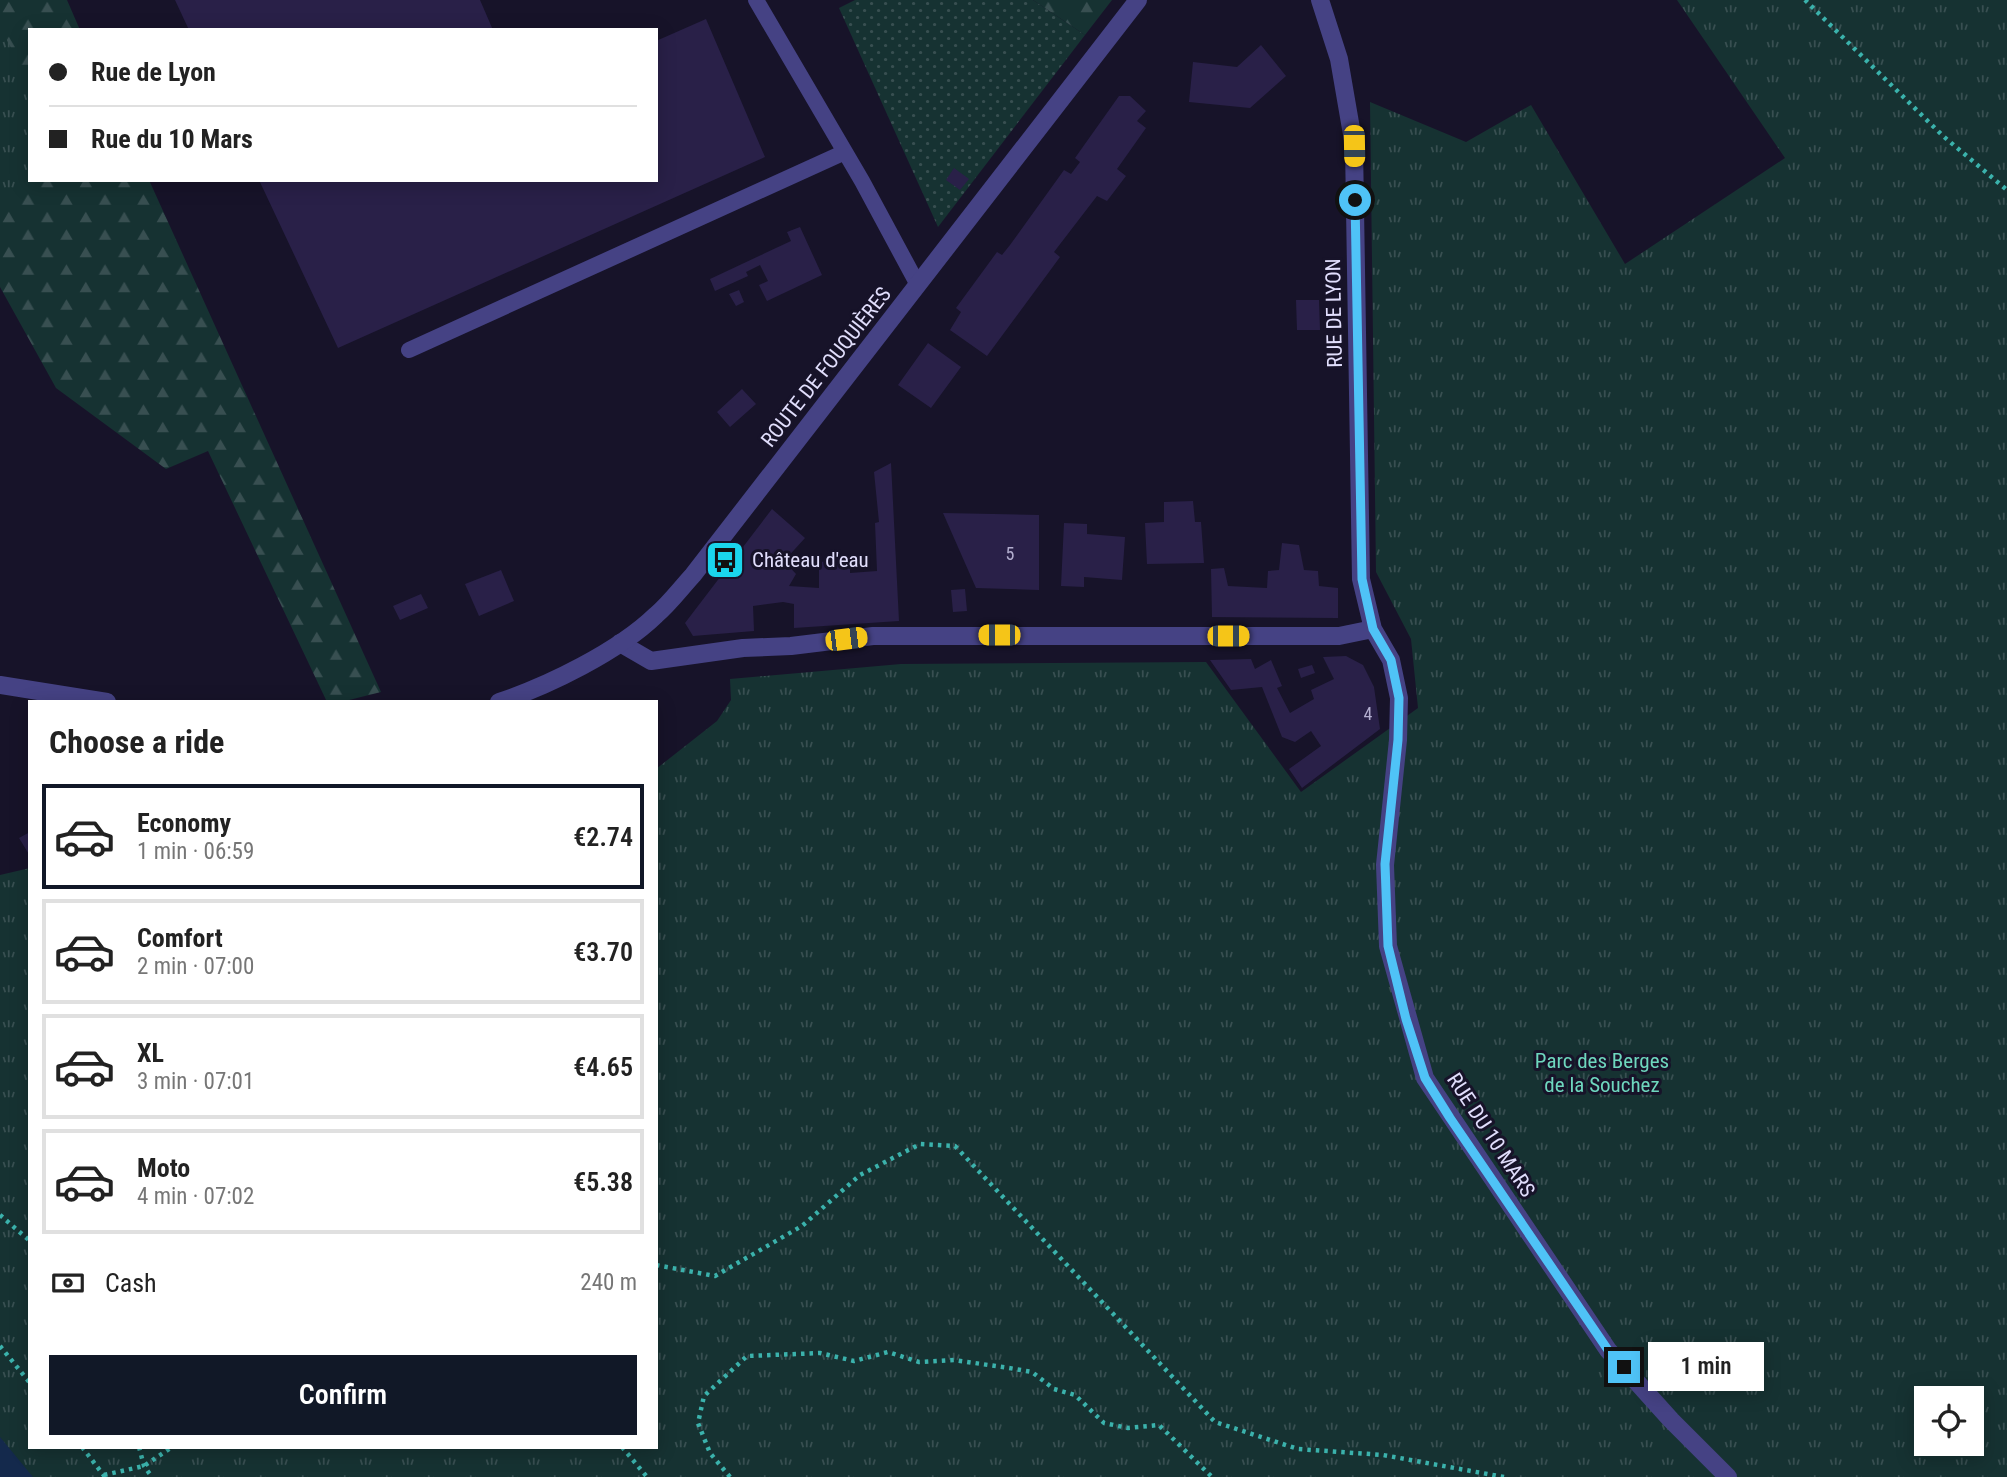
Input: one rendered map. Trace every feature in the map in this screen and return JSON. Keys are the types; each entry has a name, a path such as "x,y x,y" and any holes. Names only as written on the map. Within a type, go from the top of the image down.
{"street":[{"name":"ROUTE DE FOUQUIÈRES","path":"505,700 620,643 655,616 694,575 1138,0"},
{"name":"RUE DE LYON","path":"1320,0 1339,59 1354,146 1362,579 1373,629"},
{"path":"620,643 651,662 743,648 791,646 873,636 1339,636 1373,629"},
{"name":"RUE DU 10 MARS","path":"1373,629 1391,660 1399,698 1398,740 1385,864 1388,946 1425,1078 1608,1350 1671,1420 1728,1477"},
{"path":"0,685 94,700"}],"lane":[{"path":"756,0 845,152 918,285"},
{"path":"409,350 845,152"}],"path":[{"path":"1805,0 1943,136 2007,190"},
{"path":"658,1265 715,1276 802,1226 860,1175 920,1144 955,1146 1215,1422 1298,1449 1383,1455 1504,1477"},
{"path":"0,1215 28,1239"},
{"path":"0,1346 28,1381"},
{"path":"730,1477 710,1453 698,1423 704,1396 747,1356 820,1353 854,1361 888,1352 919,1362 954,1360 1032,1372 1054,1390 1075,1395 1104,1423 1128,1428 1159,1425 1212,1477"},
{"path":"84,1449 105,1476 144,1465 169,1449"},
{"path":"140,1449 144,1465 152,1477"},
{"path":"624,1449 646,1477"}],"green space":[{"path":"0,0 67,0 79,28 28,28 28,182 150,182 381,692 349,700 326,700 208,451 166,469 56,388 0,287"},
{"path":"855,0 1033,0 1085,35 938,227 839,8"},
{"path":"1033,0 1112,0 1085,35"},
{"name":"Parc des Berges de la Souchez","path":"1677,0 2007,0 2007,1477 0,1477 0,875 28,868 28,1449 658,1449 658,767 717,721 731,700 730,679 901,664 1206,662 1301,792 1418,708 1411,639 1376,572 1370,102 1466,142 1531,105 1625,264 1785,158"},
{"path":"0,27 28,80 28,182 0,198"}],"water":[{"path":"0,1437 33,1477 0,1477"}],"building":[{"path":"175,0 480,0 492,28 188,28"},
{"path":"706,19 765,157 338,348 260,182 658,182 658,40"},
{"path":"1261,45 1286,76 1250,108 1189,102 1193,62 1237,67"},
{"path":"1119,96 1130,96 1146,111 1137,121 1146,128 1117,169 1126,176 1107,201 1097,196 1054,252 1060,257 987,356 950,330 961,312 956,308 997,252 1002,255 1010,245 1064,170 1071,174 1080,162 1075,158"},
{"path":"954,168 969,179 960,190 946,180"},
{"path":"800,227 822,275 767,301 759,285 768,281 760,265 746,272 748,276 715,291 710,279 791,241 787,232"},
{"path":"739,290 744,302 736,306 729,294"},
{"path":"1296,300 1319,300 1320,330 1297,330"},
{"path":"928,343 961,367 931,408 898,385"},
{"path":"742,389 756,404 730,427 717,412"},
{"path":"891,463 899,621 794,628 794,604 783,602 753,606 754,631 693,636 685,623 772,509 805,538 784,561 796,574 789,586 819,588 819,562 850,560 850,573 877,571 875,523 879,522 874,472"},
{"path":"1193,501 1195,522 1201,522 1204,563 1147,564 1145,523 1164,522 1164,502"},
{"path":"943,513 1039,515 1039,590 976,588"},
{"path":"1064,523 1087,524 1087,534 1125,537 1122,580 1084,577 1084,587 1061,586"},
{"path":"1282,543 1299,545 1304,570 1318,571 1319,586 1338,588 1338,618 1212,617 1211,569 1224,568 1228,586 1267,588 1268,571 1279,570"},
{"path":"501,570 514,601 479,616 465,584"},
{"path":"965,589 967,611 953,612 951,590"},
{"path":"421,594 428,608 400,620 393,606"},
{"path":"1346,656 1363,665 1374,687 1380,729 1302,788 1289,769 1321,746 1311,731 1295,742 1282,737 1262,687 1231,690 1210,660 1251,659 1255,669 1271,660 1282,686 1277,688 1290,713 1314,699 1311,690 1334,679 1323,657"},
{"path":"1312,665 1315,673 1301,678 1298,669"},
{"path":"28,833 28,853 19,838"}],"place":[{"name":"Château d'eau","path":"725,560"}],"route":[{"path":"1355,200 1362,579 1373,629 1391,660 1399,698 1398,740 1385,864 1388,946 1406,1019 1425,1078 1608,1350 1624,1367"}]}
